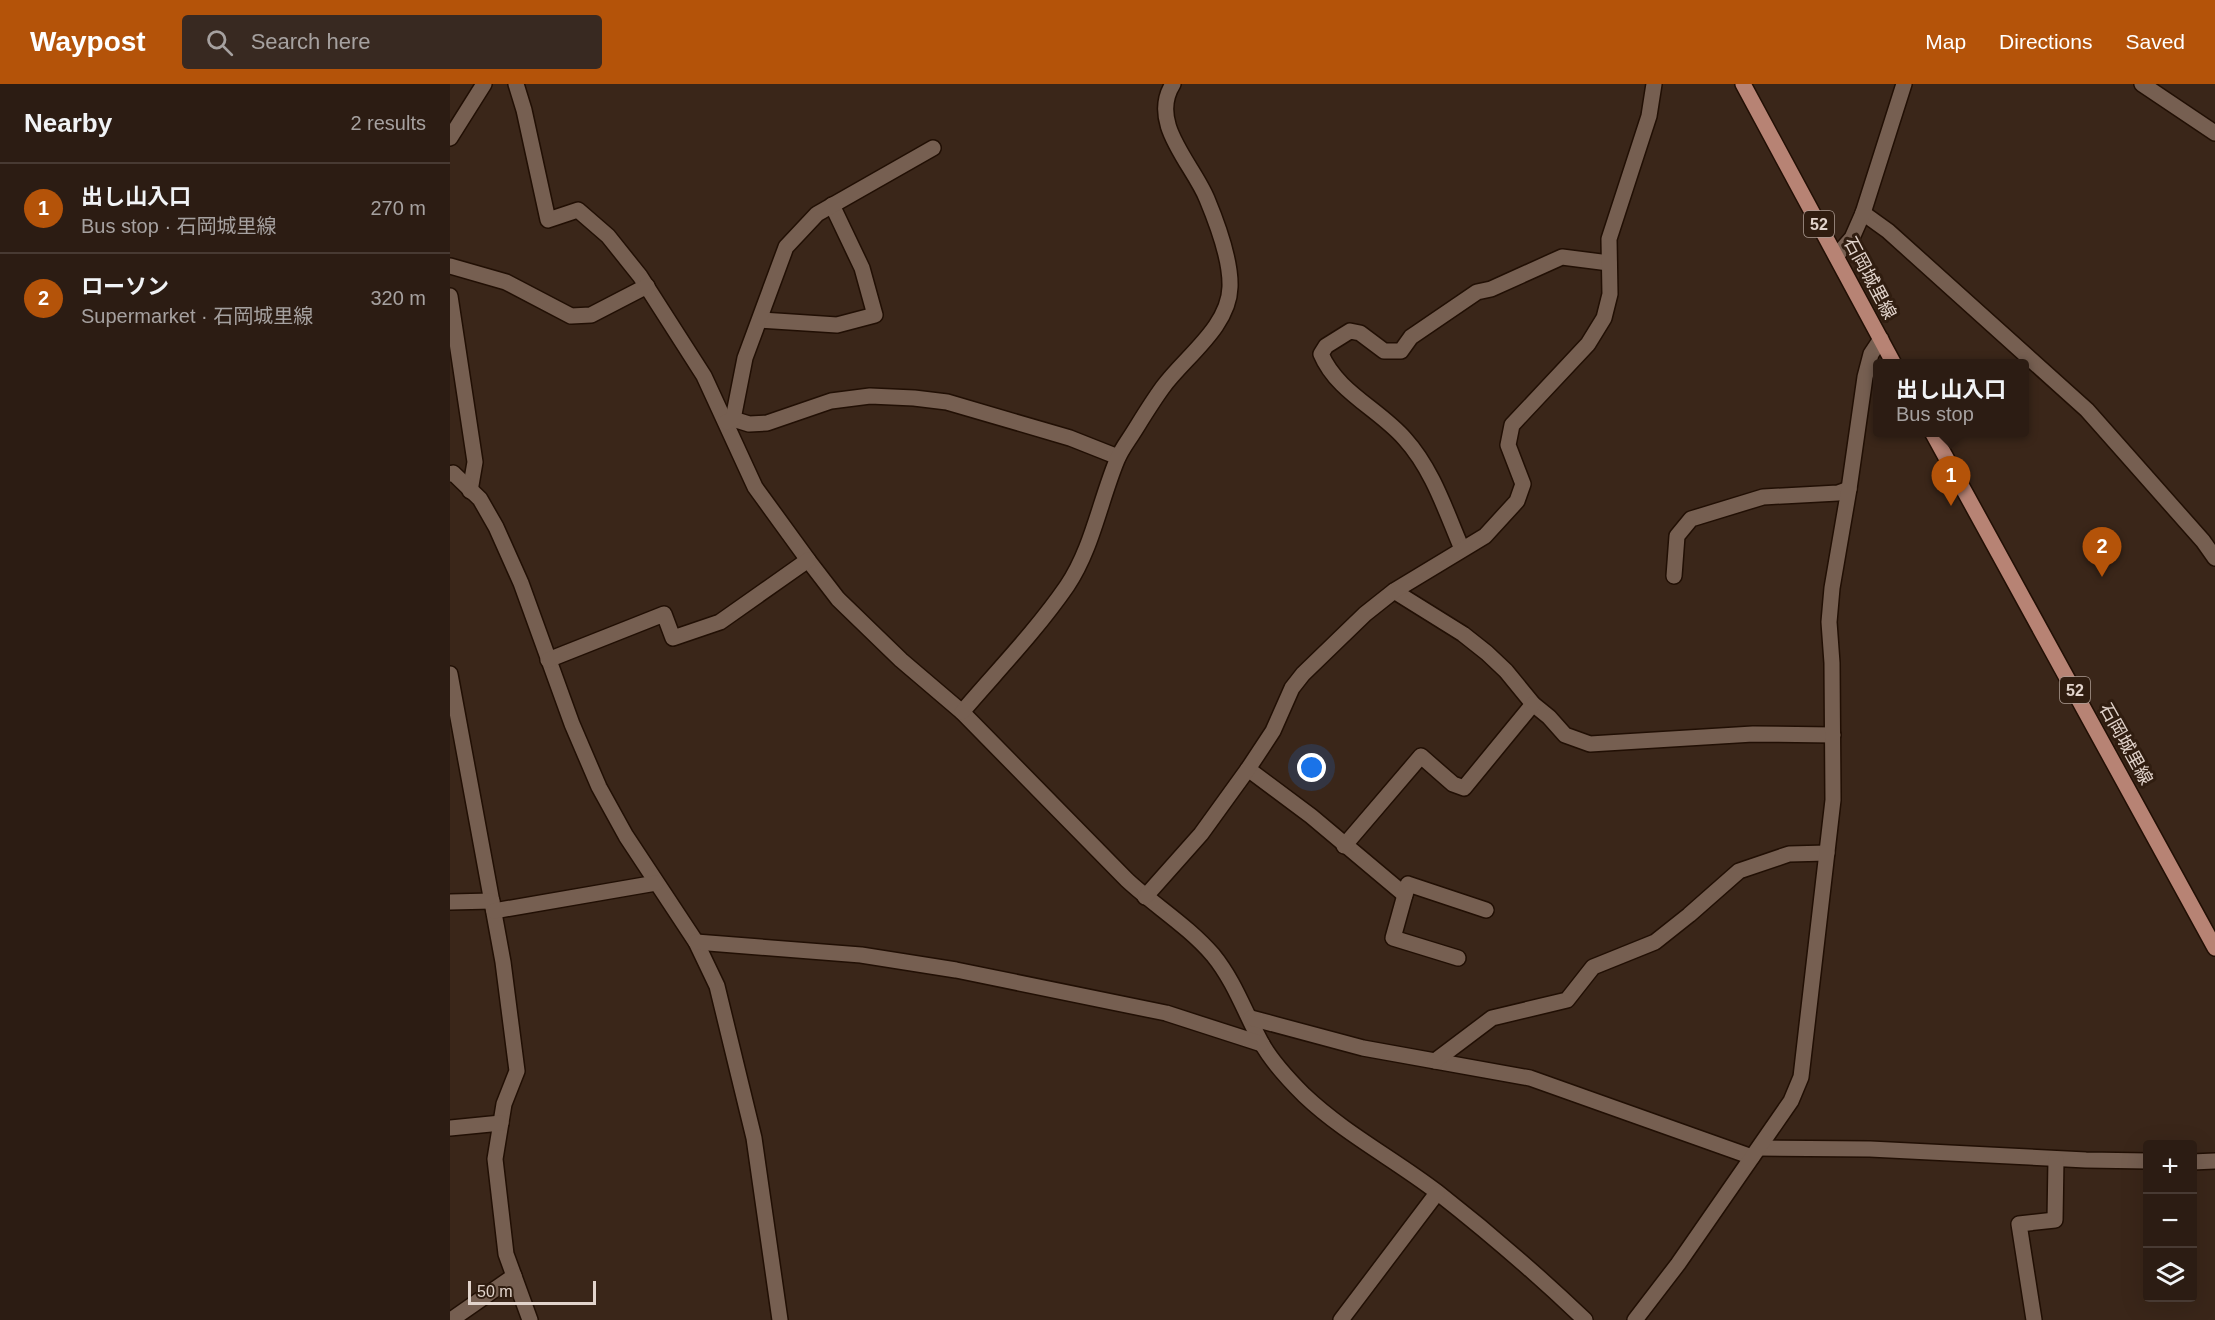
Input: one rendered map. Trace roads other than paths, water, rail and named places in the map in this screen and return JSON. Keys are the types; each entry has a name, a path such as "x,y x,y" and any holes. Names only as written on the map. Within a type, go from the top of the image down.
{"main road":[{"name":"石岡城里線","path":"1743,84 1892,359"},
{"name":"石岡城里線","path":"1935,437 2215,948"}],"street":[{"path":"450,138 484,84"},
{"path":"516,84 524,110 548,220 578,210 608,236 647,286 730,421"},
{"path":"962,712 1042,619 1068,585 1082,560 1118,457 1164,385 1198,349 1225,311 1230,287 1224,243 1207,198 1170,131 1165,115 1165,104 1173,84"},
{"path":"1145,897 1201,834 1248,769 1273,731 1292,688 1303,674 1365,614 1394,591 1485,536 1517,501 1523,484 1508,445 1512,425 1588,344 1604,318 1610,294 1609,239 1649,116 1654,84"},
{"path":"1836,256 1852,238 1863,213 1904,84"},
{"path":"2142,84 2215,133"},
{"path":"933,148 817,214 786,247 745,358 727,430 755,487 808,560 857,619 962,712 1145,897 1189,931 1213,955 1234,984 1262,1044 1305,1095 1356,1136 1437,1192 1495,1239 1585,1320"},
{"path":"760,320 837,325 875,315 862,268 832,205"},
{"path":"1863,213 1888,231 2087,410 2203,541 2215,558"},
{"path":"1462,549 1434,483 1406,439 1380,416 1357,400 1324,362 1321,354 1326,346 1350,331 1360,333 1384,351 1401,351 1411,337 1477,292 1491,289 1563,256 1609,263"},
{"path":"450,266 506,282 571,316 591,315 647,286"},
{"path":"450,296 475,462 470,491"},
{"path":"1635,1320 1678,1264 1791,1101 1801,1077 1833,800 1832,663 1829,622 1832,588 1865,376 1871,354 1881,339"},
{"path":"730,421 750,424 767,423 831,401 870,396 914,398 947,402 1070,438 1118,457"},
{"path":"450,474 453,473 480,499 521,583 572,724 599,787 626,836 696,942 717,986 754,1138 780,1320"},
{"path":"1674,576 1677,536 1691,519 1763,497 1838,493 1849,489"},
{"path":"548,660 664,614 673,638 720,622 808,560"},
{"path":"1394,591 1463,634 1506,671 1533,704 1565,735 1590,744 1753,734 1833,735"},
{"path":"450,674 493,906 517,1071 504,1104 495,1159 506,1254 530,1320"},
{"path":"1344,846 1421,756 1453,784 1464,789 1533,704"},
{"path":"1248,769 1311,816 1405,895"},
{"path":"1435,1061 1492,1018 1567,1000 1593,967 1655,942 1739,871 1789,854 1827,853"},
{"path":"450,902 493,906 656,883"},
{"path":"1458,958 1393,938 1408,884 1486,910"},
{"path":"696,942 861,955 956,970 1166,1013 1262,1044"},
{"path":"1251,1018 1363,1048 1530,1078 1755,1153 1870,1149 2056,1159 2143,1161"},
{"path":"450,1128 501,1123"},
{"path":"2034,1320 2019,1224 2055,1220 2056,1159"},
{"path":"2197,1162 2215,1161"},
{"path":"1341,1320 1437,1192"},
{"path":"451,1320 514,1276"}],"place":[{"name":"出し山入口","path":"1951,506"},
{"name":"ローソン","path":"2102,577"}]}
